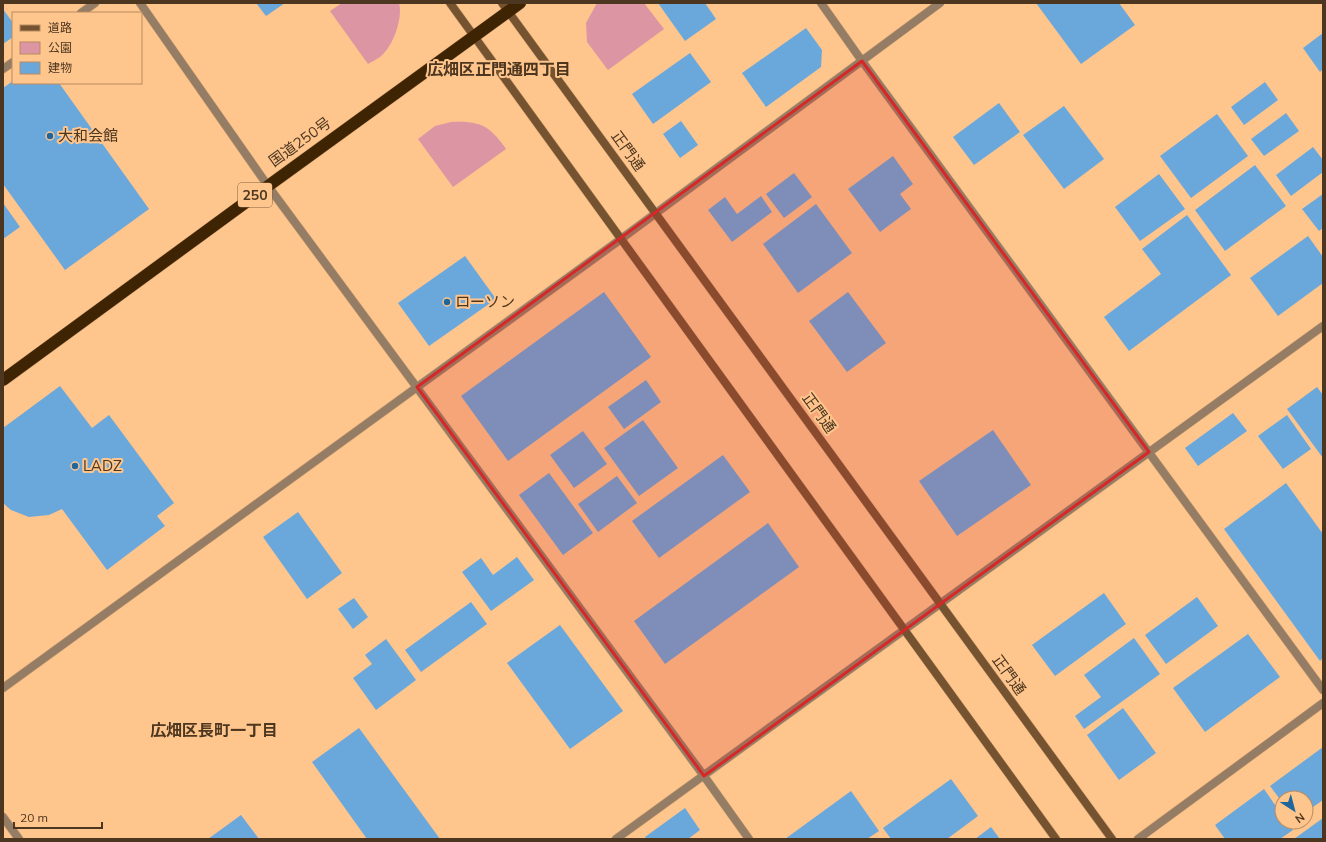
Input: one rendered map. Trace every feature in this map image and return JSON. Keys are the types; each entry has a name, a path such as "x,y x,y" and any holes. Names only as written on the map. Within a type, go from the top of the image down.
{"highway":[{"name":"国道250号","path":"3,380 474,36 506,7 520,3"}],"street":[{"path":"82,12 95,3"},
{"path":"140,3 268,186 749,839"},
{"path":"450,3 1056,839"},
{"path":"821,3 1323,690"},
{"path":"3,688 621,239 940,3"},
{"name":"正門通","path":"506,7 1112,839"},
{"path":"3,69 12,63"},
{"path":"616,839 1323,326"},
{"path":"1138,839 1323,703"},
{"path":"3,817 19,839"}],"highlighted area":[{"path":"862,61 1149,452 704,776 417,387"}],"green space":[{"path":"342,3 399,3 399,22 388,49 368,64 330,11"},
{"path":"597,3 644,3 664,29 608,70 587,42 586,23"},
{"path":"451,122 469,122 483,126 500,141 506,149 453,187 418,139 435,126"}],"building":[{"path":"256,3 285,3 266,16"},
{"path":"658,3 705,3 716,19 685,41"},
{"path":"1036,3 1119,3 1135,25 1081,64"},
{"path":"3,9 12,22 12,38 3,44"},
{"path":"806,28 822,50 821,67 766,107 742,73"},
{"path":"1323,33 1323,69 1320,72 1303,48"},
{"path":"690,53 711,82 653,124 632,94"},
{"name":"大和会館","path":"12,82 12,84 60,84 149,209 65,270 3,184 3,88"},
{"path":"1265,82 1278,100 1244,125 1231,107"},
{"path":"999,103 1020,132 974,165 953,137"},
{"path":"1064,106 1104,159 1064,189 1023,135"},
{"path":"1286,113 1299,131 1264,156 1251,139"},
{"path":"1217,114 1248,156 1191,198 1160,156"},
{"path":"681,121 698,145 680,158 663,134"},
{"path":"1313,147 1323,160 1323,172 1291,196 1276,175"},
{"path":"893,156 913,184 900,194 911,209 880,232 848,189"},
{"path":"1255,165 1286,206 1225,251 1195,210"},
{"path":"794,173 812,197 784,218 766,194"},
{"path":"1159,174 1185,209 1140,241 1115,207"},
{"path":"1323,194 1323,228 1319,231 1302,209"},
{"path":"761,196 772,212 732,242 708,210 725,197 737,214"},
{"path":"3,203 20,227 3,239"},
{"path":"816,204 852,253 798,293 763,244"},
{"path":"1187,215 1231,275 1129,351 1104,317 1161,274 1142,249"},
{"path":"1308,236 1323,257 1323,283 1278,316 1250,278"},
{"path":"465,256 496,299 429,346 398,303"},
{"path":"604,292 651,357 508,461 461,396"},
{"path":"848,292 886,343 847,372 809,321"},
{"path":"646,380 661,402 624,429 608,407"},
{"name":"LADZ","path":"60,386 92,428 109,415 174,503 157,516 165,526 107,570 62,509 49,515 29,517 11,510 3,503 3,428"},
{"path":"1317,387 1323,395 1323,458 1287,409"},
{"path":"1233,413 1247,431 1198,466 1185,448"},
{"path":"1287,415 1311,449 1283,469 1258,436"},
{"path":"643,420 678,468 639,496 604,448"},
{"path":"993,430 1031,485 957,536 919,481"},
{"path":"583,431 607,464 574,488 550,455"},
{"path":"723,455 750,492 659,558 632,521"},
{"path":"549,473 593,533 563,555 519,495"},
{"path":"617,476 637,503 598,532 578,504"},
{"path":"1286,483 1323,534 1323,658 1320,661 1224,529"},
{"path":"298,512 342,573 307,599 263,537"},
{"path":"768,523 799,567 665,664 634,621"},
{"path":"517,557 534,580 491,611 462,572 481,558 493,575"},
{"path":"1104,593 1126,624 1055,676 1032,645"},
{"path":"1197,597 1218,626 1166,664 1145,635"},
{"path":"354,598 368,617 353,629 338,609"},
{"path":"471,602 487,624 421,672 405,650"},
{"path":"560,625 623,711 570,749 507,663"},
{"path":"1248,634 1280,677 1205,732 1173,688"},
{"path":"1134,638 1160,674 1084,729 1075,716 1101,697 1084,675"},
{"path":"386,639 416,680 376,710 353,678 372,664 365,655"},
{"path":"1123,708 1156,753 1119,780 1087,735"},
{"path":"359,728 440,839 367,839 312,762"},
{"path":"1323,747 1323,800 1314,806 1314,790 1274,790 1274,791 1270,786"},
{"path":"951,779 978,816 947,839 891,839 883,828"},
{"path":"1264,789 1274,803 1274,830 1293,830 1280,839 1225,839 1215,825"},
{"path":"851,791 879,831 867,839 785,839"},
{"path":"685,808 700,830 688,839 646,839 645,837"},
{"path":"241,815 259,839 208,839"},
{"path":"1323,818 1323,839 1294,839 1306,830 1314,830 1314,825"},
{"path":"991,827 1000,839 975,839"}],"place":[{"name":"大和会館","path":"50,136"},
{"name":"ローソン","path":"447,302"},
{"name":"LADZ","path":"75,466"}],"district":[{"name":"広畑区正門通四丁目","path":"499,69"},
{"name":"広畑区長町一丁目","path":"214,730"}]}
